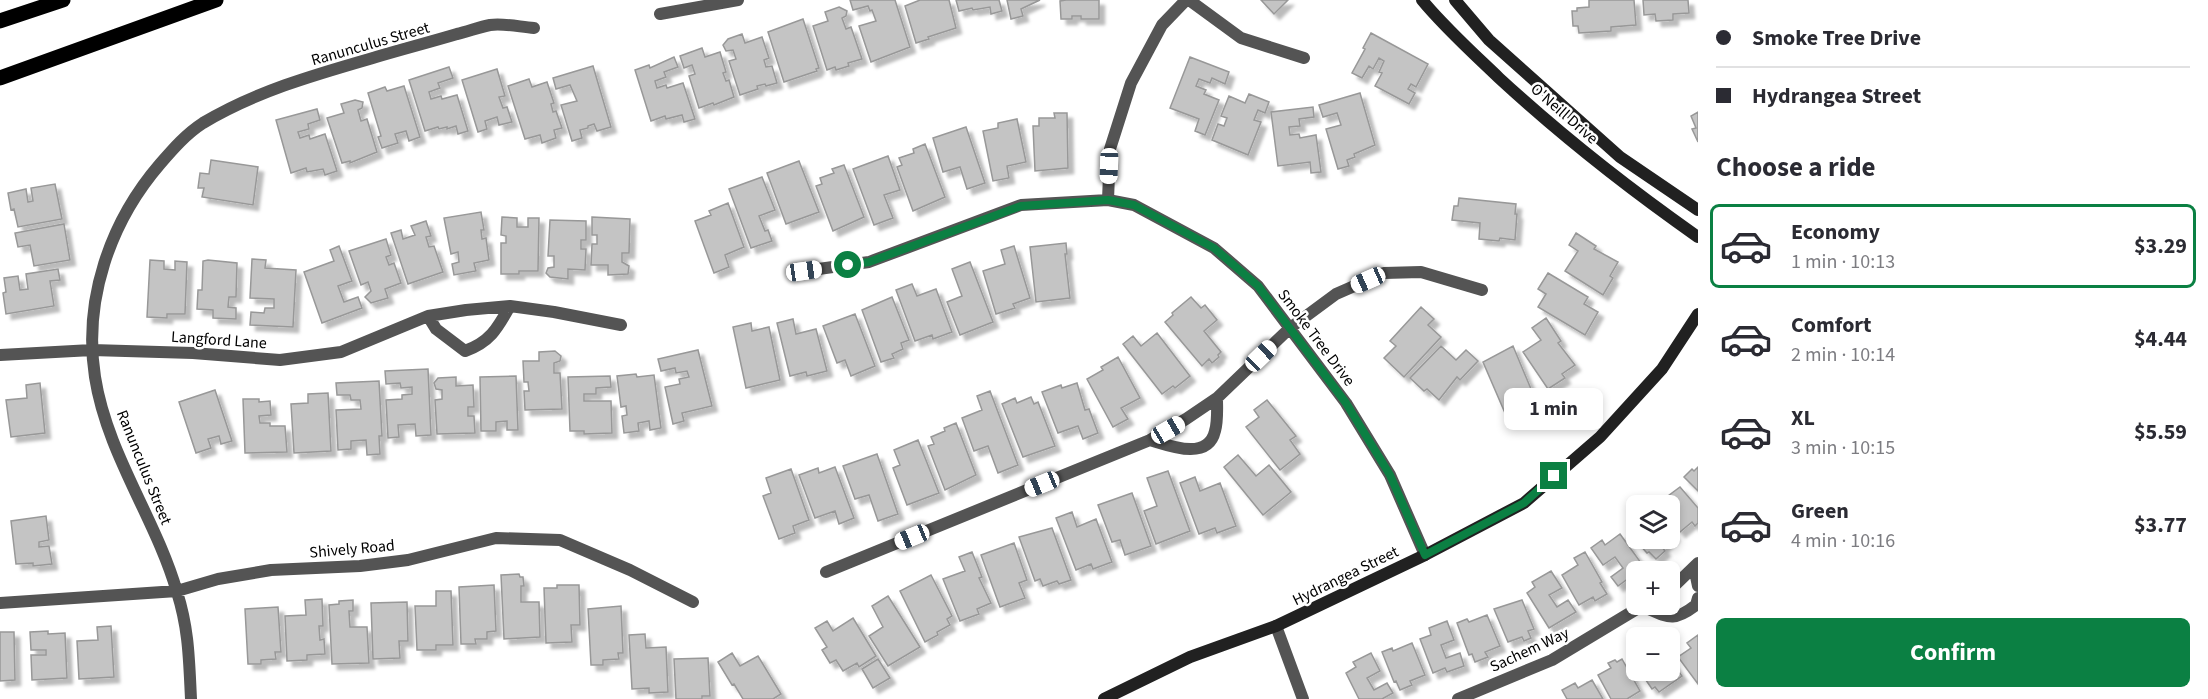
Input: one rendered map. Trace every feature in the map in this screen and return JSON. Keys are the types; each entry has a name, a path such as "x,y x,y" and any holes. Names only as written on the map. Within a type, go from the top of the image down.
{"main road":[{"path":"0,21 63,0"},
{"path":"0,78 216,0"}],"street":[{"path":"660,14 738,0"},
{"path":"1108,200 1110,149 1131,83 1162,25 1188,0 1241,38 1304,58"},
{"name":"O'Neill Drive","path":"1422,0 1483,63 1539,114 1613,176 1698,237"},
{"name":"O'Neill Drive","path":"1455,0 1489,40 1620,157 1698,210"},
{"name":"Ranunculus Street","path":"191,699 189,638 177,591 122,464 95,379 92,350 94,303 104,261 120,225 136,195 175,146 200,125 256,95 337,68 490,25 534,28"},
{"name":"Smoke Tree Drive","path":"804,271 869,262 1021,206 1108,200 1134,205 1214,248 1258,286 1346,403 1390,475 1425,555"},
{"path":"826,572 1150,440 1217,398 1290,328 1336,294 1384,273 1421,273 1482,290"},
{"path":"428,316 436,329 465,351 481,345 496,330 510,306"},
{"name":"Langford Lane","path":"0,355 92,350 193,353 280,360 341,352 428,316 510,306 621,325"},
{"name":"Hydrangea Street","path":"1104,699 1190,657 1276,626 1425,555 1524,503 1600,437 1662,369 1698,314"},
{"path":"1150,440 1191,450 1206,445 1212,439 1215,430 1217,398"},
{"name":"Shively Road","path":"0,603 177,591 218,579 271,570 360,566 408,560 496,538 560,540 630,570 693,602"},
{"path":"1696,565 1698,586"},
{"path":"1680,580 1696,565"},
{"name":"Sachem Way","path":"1664,615 1682,616 1696,605 1698,598"},
{"name":"Sachem Way","path":"1458,699 1552,660 1627,615"},
{"path":"1276,626 1303,699"}],"building":[{"path":"850,0 895,0 910,47 871,62 859,26 876,21 868,6 853,10"},
{"path":"920,0 949,0 956,28 916,43 905,6"},
{"path":"956,0 999,0 1002,11 991,14 990,7 959,11"},
{"path":"1007,0 1040,0 1021,9 1023,16 1011,19"},
{"path":"1099,0 1099,19 1081,19 1081,16 1072,16 1072,19 1061,19 1060,1"},
{"path":"1261,0 1288,0 1274,14"},
{"path":"1589,0 1634,0 1636,25 1611,27 1611,31 1579,33 1578,26 1573,26 1572,11 1589,7"},
{"path":"1643,0 1688,0 1689,13 1673,14 1673,20 1656,21 1655,14 1644,15"},
{"path":"839,7 847,11 846,16 842,18 846,29 851,27 862,59 848,63 849,66 827,70 813,26 828,21 825,12"},
{"path":"803,19 819,68 816,69 817,71 784,82 768,32"},
{"path":"1371,33 1428,64 1416,87 1411,84 1408,89 1415,93 1409,104 1375,86 1382,73 1379,72 1384,61 1379,58 1373,69 1369,66 1362,78 1352,73"},
{"path":"742,34 745,43 762,37 769,58 764,60 766,67 772,66 777,83 757,86 758,89 740,95 729,61 736,59 733,50 726,51 723,45 728,39"},
{"path":"702,48 705,57 720,52 726,72 723,73 726,81 729,80 734,97 699,108 689,76 695,74 692,65 684,68 680,56"},
{"path":"674,57 678,67 664,72 666,77 655,81 657,88 666,85 667,88 683,83 695,119 684,122 682,115 666,119 665,116 651,121 635,70 649,65 650,68"},
{"path":"1190,57 1229,72 1225,84 1212,78 1210,83 1199,79 1196,86 1206,90 1204,94 1219,100 1205,135 1195,131 1199,119 1170,108"},
{"path":"593,66 611,127 597,131 594,124 588,126 580,130 582,138 572,141 561,105 577,101 570,85 556,89 553,78"},
{"path":"449,67 453,78 438,83 440,88 429,92 431,99 457,95 468,131 458,134 456,126 447,129 447,127 439,129 438,127 425,131 409,80"},
{"path":"497,69 505,96 499,97 503,108 507,107 512,122 499,125 497,117 485,121 487,129 478,132 462,80"},
{"path":"529,79 532,87 547,82 554,103 551,104 553,112 556,111 562,128 554,130 556,138 542,143 540,135 525,139 508,86"},
{"path":"404,86 420,137 409,141 406,131 395,134 398,143 382,148 378,137 381,136 368,93 385,87 387,91"},
{"path":"1360,93 1375,145 1354,154 1355,157 1347,160 1349,166 1338,169 1326,129 1341,125 1337,113 1323,117 1319,105"},
{"path":"1249,94 1269,102 1265,113 1258,110 1254,120 1261,122 1248,155 1212,140 1218,124 1224,126 1227,118 1221,116 1229,96 1245,103"},
{"path":"355,100 363,102 362,108 358,110 361,121 367,119 377,152 350,163 350,161 342,163 327,118 344,113 341,104"},
{"path":"1313,107 1314,117 1299,119 1300,126 1289,127 1290,135 1299,134 1300,138 1316,135 1321,172 1311,173 1310,162 1278,166 1271,112"},
{"path":"317,109 320,120 308,124 309,129 298,132 300,138 309,135 310,139 325,134 337,171 325,175 323,169 307,172 306,168 291,173 276,120"},
{"path":"1698,112 1698,142 1692,129 1696,128 1691,116"},
{"path":"1054,113 1067,113 1068,168 1035,171 1033,126 1039,126 1039,118 1055,118"},
{"path":"1017,119 1026,162 1007,166 1009,178 993,181 983,131 998,128 998,123"},
{"path":"966,127 985,183 967,189 960,167 943,172 933,138"},
{"path":"925,144 945,197 913,211 897,167 902,165 899,158 914,153 913,149"},
{"path":"888,156 900,190 884,195 893,218 874,225 853,169"},
{"path":"211,160 258,167 253,205 202,197 204,188 198,188 200,173 209,174"},
{"path":"799,161 819,212 786,224 767,173"},
{"path":"844,165 864,217 833,231 816,186 822,184 820,178 834,173 832,169"},
{"path":"762,177 775,210 759,216 772,241 751,248 729,189"},
{"path":"55,184 62,219 18,227 14,209 11,210 8,193 26,189 28,202 33,201 31,188"},
{"path":"1459,198 1516,204 1515,240 1479,239 1480,223 1452,220 1454,206 1458,206"},
{"path":"728,203 744,247 725,255 729,267 714,273 695,221 711,215 709,211"},
{"path":"481,212 484,230 481,230 482,239 486,238 489,260 474,263 476,271 454,275 452,264 459,262 458,252 451,254 444,218"},
{"path":"502,217 517,218 517,227 528,227 528,218 539,218 538,271 501,274 501,243 506,243 506,236 501,235"},
{"path":"592,217 630,219 629,253 622,253 622,262 629,266 628,274 608,275 608,265 591,265 592,244 597,244 597,235 592,235"},
{"path":"550,220 586,221 586,240 581,240 581,249 586,249 585,270 568,269 568,279 550,277 546,273 548,268 554,267 554,256 548,256"},
{"path":"426,221 431,236 426,237 429,247 434,246 443,272 408,284 391,233 401,230 403,239 415,235 411,226"},
{"path":"64,224 70,260 34,266 30,245 18,247 15,233"},
{"path":"1576,233 1596,246 1594,249 1618,262 1610,276 1613,278 1603,295 1565,271 1578,251 1569,245"},
{"path":"386,239 391,255 386,257 389,265 394,263 401,283 385,289 388,298 371,303 365,297 371,291 368,282 361,285 349,251"},
{"path":"1066,243 1070,298 1036,302 1030,247"},
{"path":"339,246 352,281 338,286 344,302 358,297 362,308 322,323 304,272 334,261 330,250"},
{"path":"1014,246 1030,298 1013,304 1015,308 996,314 983,271 1005,264 1001,250"},
{"path":"252,259 266,260 265,268 296,270 293,327 250,325 251,312 264,313 265,308 274,308 274,299 250,298"},
{"path":"150,260 164,261 164,269 175,270 175,261 187,262 185,314 167,314 167,318 147,317"},
{"path":"203,261 237,263 236,297 229,297 228,307 236,308 236,319 213,318 213,310 197,309 198,290 202,290"},
{"path":"970,262 993,322 960,335 947,302 962,296 952,269"},
{"path":"58,269 60,280 50,281 54,306 6,314 3,293 6,292 4,278 18,276 20,290 28,289 26,274"},
{"path":"1548,273 1588,297 1584,304 1598,312 1585,335 1538,307 1546,294 1538,289"},
{"path":"912,284 917,296 936,289 952,332 933,339 932,335 915,341 896,290"},
{"path":"892,297 909,340 901,343 903,349 892,354 894,358 881,362 862,310"},
{"path":"1191,297 1201,308 1205,305 1217,320 1204,331 1221,352 1212,363 1209,359 1202,366 1165,322"},
{"path":"1421,307 1434,319 1428,325 1441,337 1404,377 1384,358 1396,346 1390,341"},
{"path":"855,314 875,366 851,376 845,360 837,363 823,326"},
{"path":"1546,318 1561,341 1558,343 1575,365 1562,374 1565,378 1548,389 1523,352 1541,340 1532,328"},
{"path":"793,319 796,334 816,329 827,371 807,376 806,372 790,376 777,323"},
{"path":"751,323 752,331 769,327 780,380 746,388 733,327"},
{"path":"1157,333 1190,376 1175,388 1173,386 1162,394 1123,344 1133,336 1141,346"},
{"path":"1441,346 1456,360 1466,350 1478,361 1460,380 1457,377 1439,400 1427,389 1424,391 1410,378"},
{"path":"1513,346 1531,389 1526,392 1529,398 1515,404 1517,408 1505,413 1483,362"},
{"path":"698,350 712,406 682,413 684,421 673,424 665,387 680,384 679,379 689,377 687,371 676,373 675,368 661,371 658,359"},
{"path":"555,351 561,356 560,361 554,363 554,373 560,373 562,409 525,410 524,391 529,391 528,382 524,382 523,361 539,361 539,352"},
{"path":"1118,357 1140,398 1121,408 1128,419 1113,427 1087,379 1103,370 1101,367"},
{"path":"428,369 431,435 416,436 415,424 398,425 399,437 388,438 386,400 402,399 402,395 412,394 412,387 401,388 400,383 386,384 385,371"},
{"path":"636,374 637,377 654,375 661,428 650,430 649,421 638,423 639,431 624,433 622,416 627,415 626,406 621,407 617,376"},
{"path":"516,376 518,430 507,430 507,421 496,422 496,431 481,431 480,377"},
{"path":"610,376 611,387 596,388 596,394 584,394 584,401 611,401 612,433 584,434 584,431 570,431 568,377"},
{"path":"456,377 456,386 473,385 474,407 468,407 468,416 474,416 475,433 437,434 435,400 442,399 442,390 436,389 434,383 438,378"},
{"path":"379,381 382,436 379,436 380,454 367,455 366,440 351,441 351,449 338,450 336,410 361,409 360,400 351,400 350,395 337,395 336,383"},
{"path":"40,383 45,433 11,437 6,400 27,398 26,385"},
{"path":"1077,383 1085,410 1089,409 1098,433 1083,439 1078,426 1058,433 1042,392 1061,385 1062,388"},
{"path":"215,390 232,441 221,444 219,436 208,439 211,448 196,453 179,402"},
{"path":"990,391 1018,465 998,473 988,446 974,451 962,418 982,410 977,396"},
{"path":"328,393 331,451 294,453 291,404 308,403 308,394"},
{"path":"1031,397 1034,404 1038,402 1055,446 1023,457 1002,404 1015,398 1017,403"},
{"path":"243,399 259,399 259,402 270,401 271,415 259,416 260,423 285,426 287,452 245,453"},
{"path":"1267,400 1296,436 1290,440 1300,454 1280,470 1246,427 1259,417 1254,410"},
{"path":"956,423 976,475 945,490 928,446 934,444 931,437"},
{"path":"918,440 939,493 907,505 893,468 900,465 894,450"},
{"path":"877,454 898,514 878,521 869,495 855,499 843,466"},
{"path":"1238,455 1256,476 1269,465 1291,492 1263,515 1224,467"},
{"path":"835,467 854,518 839,524 835,511 815,518 799,475 818,468 819,473"},
{"path":"1698,467 1698,491 1684,477 1692,469 1694,471"},
{"path":"791,469 809,520 793,526 795,533 779,539 763,496 771,493 766,478"},
{"path":"1168,471 1190,531 1156,544 1144,511 1157,506 1147,478"},
{"path":"1195,477 1200,491 1220,483 1236,526 1217,533 1215,528 1199,534 1180,483"},
{"path":"1680,487 1698,508 1698,523 1695,526 1692,522 1680,532 1680,495 1669,495"},
{"path":"1132,493 1151,546 1125,555 1120,540 1112,542 1098,505"},
{"path":"1072,512 1077,527 1096,519 1112,562 1093,569 1091,564 1076,570 1056,518"},
{"path":"46,516 49,540 39,542 39,547 49,546 52,564 33,566 33,563 16,564 11,521"},
{"path":"1052,528 1071,580 1059,584 1057,581 1043,586 1040,579 1035,581 1019,537"},
{"path":"1620,534 1626,542 1626,549 1631,549 1640,561 1626,561 1626,580 1618,586 1611,577 1623,568 1615,557 1603,565 1591,548 1602,540 1605,545"},
{"path":"1014,543 1027,580 1019,583 1025,598 1000,607 981,555"},
{"path":"1643,549 1664,549 1665,551 1656,559 1649,552 1647,553"},
{"path":"972,552 982,577 979,578 991,603 977,609 979,614 960,621 943,579 965,571 959,557"},
{"path":"1585,552 1607,594 1595,601 1593,597 1579,605 1562,575 1578,565 1574,558"},
{"path":"1551,571 1562,588 1549,595 1557,607 1568,600 1576,612 1549,628 1527,593 1535,587 1532,582"},
{"path":"519,574 523,577 524,586 521,586 521,602 539,602 540,637 504,639 501,575"},
{"path":"931,575 952,616 947,619 950,625 925,642 900,591"},
{"path":"494,585 496,631 487,632 487,639 475,639 476,644 461,644 459,587"},
{"path":"557,585 579,585 580,625 571,625 572,642 546,643 544,588 557,588"},
{"path":"436,591 451,591 453,645 436,645 436,650 417,650 415,606 436,606"},
{"path":"888,596 920,647 888,666 869,636 883,627 872,606"},
{"path":"322,599 323,626 319,626 320,640 324,639 325,654 307,655 307,660 287,661 285,616 306,615 305,600"},
{"path":"353,600 353,611 349,611 350,627 367,627 369,663 332,664 329,605 339,604 339,601"},
{"path":"1522,600 1534,629 1528,631 1531,638 1524,641 1522,637 1508,642 1494,609"},
{"path":"407,602 408,641 399,641 400,658 373,659 371,603"},
{"path":"621,606 623,653 618,653 619,659 603,660 603,665 591,665 588,609"},
{"path":"278,607 281,652 275,652 276,659 261,660 261,664 248,664 245,609"},
{"path":"1487,615 1500,646 1485,652 1488,657 1475,662 1472,654 1469,655 1457,623 1467,619 1469,622"},
{"path":"853,618 876,656 859,667 857,663 843,671 836,660 830,663 822,650 827,647 815,628 827,621 833,631"},
{"path":"1447,621 1454,640 1441,645 1446,658 1460,653 1464,666 1447,672 1445,668 1433,673 1420,639 1431,635 1429,628"},
{"path":"111,626 114,677 79,679 77,641 98,640 97,627"},
{"path":"48,631 48,634 65,633 67,678 32,680 31,655 46,655 46,650 31,650 30,632"},
{"path":"0,632 14,632 15,680 0,681"},
{"path":"645,634 646,648 666,647 668,692 649,693 649,688 632,689 629,635"},
{"path":"1698,635 1698,684 1680,660 1680,656 1691,648 1687,643"},
{"path":"1412,643 1425,675 1410,681 1412,685 1400,690 1396,681 1394,682 1382,652 1392,648 1393,651"},
{"path":"732,653 740,666 758,656 781,694 773,699 743,699 718,662"},
{"path":"1371,653 1380,671 1367,678 1374,690 1387,683 1393,693 1382,699 1359,699 1346,673 1356,667 1353,662"},
{"path":"708,658 710,696 702,696 702,699 676,699 674,659"},
{"path":"878,659 890,678 873,688 862,669"},
{"path":"1622,659 1626,666 1626,681 1634,681 1640,691 1627,699 1611,699 1598,675 1611,668 1608,663 1615,660 1617,662"},
{"path":"1592,680 1603,699 1567,699 1562,690 1575,683 1578,688"},
{"path":"1647,681 1675,681 1659,692 1655,687 1652,689"}],"route":[{"path":"848,265 869,262 1021,206 1108,200 1134,205 1214,248 1258,286 1346,403 1390,475 1425,555 1524,503 1554,476"}]}
